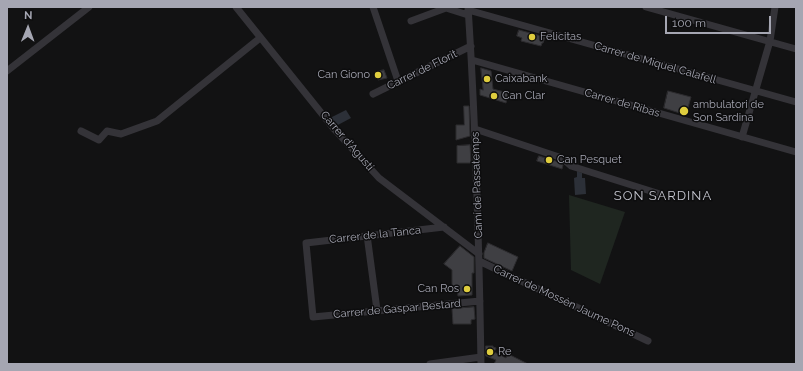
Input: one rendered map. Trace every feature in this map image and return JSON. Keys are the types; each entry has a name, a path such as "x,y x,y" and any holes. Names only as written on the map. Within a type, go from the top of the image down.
{"street":[{"path":"7,71 89,7"},
{"name":"Carrer d'Agustí","path":"236,7 334,130 379,178 479,257"},
{"path":"373,7 398,81"},
{"path":"646,7 796,49"},
{"path":"742,137 770,41 776,7"},
{"name":"Carrer de Miquel Calafell","path":"411,21 446,8 468,10 796,102"},
{"name":"Camí de Passatemps","path":"468,10 475,129 481,360"},
{"path":"81,131 99,140 107,131 121,134 157,121 260,38"},
{"name":"Carrer de Florit","path":"373,94 471,46"},
{"name":"Carrer de Ribas","path":"472,60 796,152"},
{"path":"475,129 562,158 571,166 660,194"},
{"name":"Carrer de la Tanca","path":"313,317 306,243 366,235 444,228"},
{"path":"366,235 376,310"},
{"name":"Carrer de Mossèn Jaume Pons","path":"479,257 648,341"},
{"name":"Carrer de Gaspar Bestard","path":"313,317 480,301"},
{"path":"430,364 481,360"}],"shaded area":[{"path":"346,110 351,118 336,126 330,118"},
{"path":"577,171 582,173 582,178 585,178 586,194 575,195 574,178 577,177"},
{"path":"569,195 625,212 600,284 571,270"}],"building":[{"name":"Felicitas","path":"519,30 545,37 543,43 541,46 521,41 522,38 517,36"},
{"name":"Caixabank","path":"481,68 491,71 493,89 508,93 506,103 480,95 480,89 483,90"},
{"path":"384,70 387,78 378,80 376,72"},
{"path":"668,91 691,97 686,115 664,108"},
{"path":"464,106 469,106 470,136 456,140 456,125 464,125"},
{"path":"470,145 471,163 457,163 457,146"},
{"name":"Can Pesquet","path":"539,156 559,162 563,165 562,169 537,161"},
{"path":"488,243 518,257 512,271 484,258 484,253"},
{"path":"460,246 474,257 472,295 458,296 457,286 452,287 452,270 444,264"},
{"path":"474,307 475,319 471,320 471,324 453,324 452,309"},
{"path":"486,346 493,346 496,348 494,352 506,358 508,354 528,364 494,364 496,360 486,356"}],"place":[{"name":"Felicitas","path":"532,37"},
{"name":"Can Giono","path":"378,75"},
{"name":"Caixabank","path":"487,79"},
{"name":"Can Clar","path":"494,96"},
{"name":"ambulatori de Son Sardina","path":"684,111"},
{"name":"Can Pesquet","path":"549,160"},
{"name":"Can Ros","path":"467,289"},
{"name":"Re","path":"490,352"}],"district":[{"name":"SON SARDINA","path":"663,196"}]}
